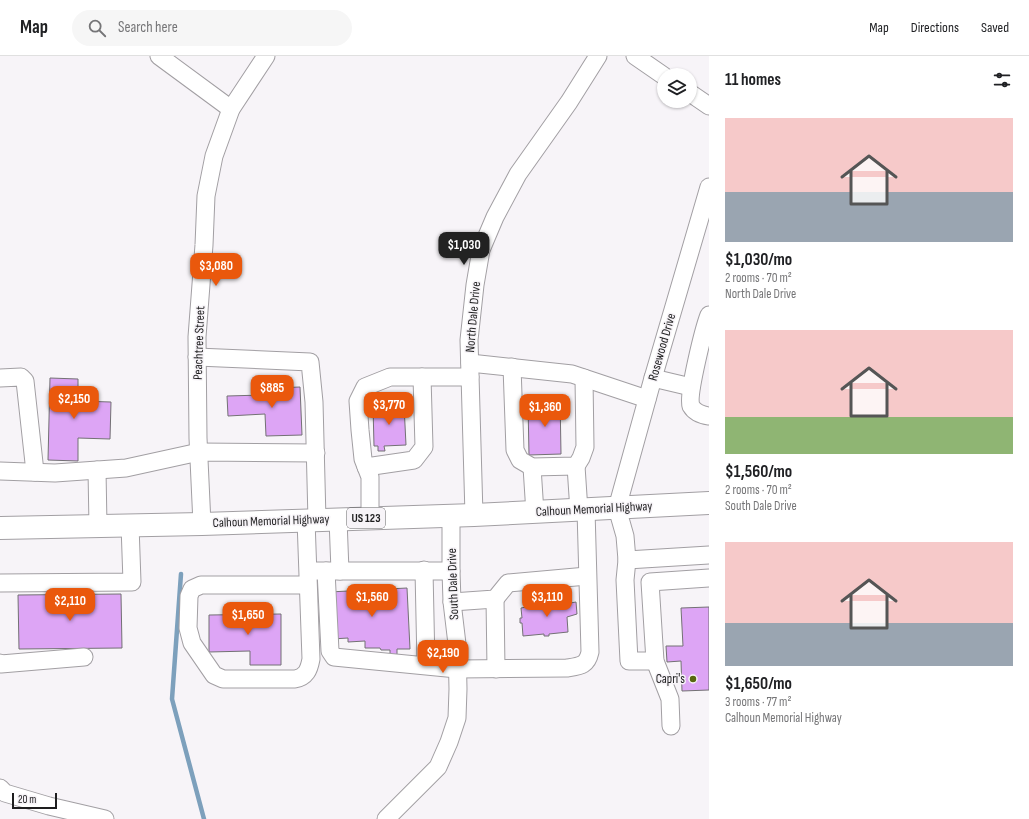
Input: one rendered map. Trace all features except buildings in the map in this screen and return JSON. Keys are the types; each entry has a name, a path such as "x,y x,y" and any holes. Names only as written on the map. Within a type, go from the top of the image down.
{"highway":[{"name":"Calhoun Memorial Highway","path":"0,528 474,516 709,503"}],"street":[{"path":"159,56 232,109"},
{"name":"Peachtree Street","path":"202,524 197,337 206,196 214,156 232,109 266,56"},
{"name":"North Dale Drive","path":"474,516 469,340 481,250 495,217 518,174 569,102 598,56"},
{"path":"635,56 657,71"},
{"path":"697,98 709,106"},
{"name":"Rosewood Drive","path":"617,508 653,378 709,187"},
{"path":"709,315 691,387 691,405 699,414 709,416"},
{"path":"198,357 310,362 314,402 320,519 333,571 331,655 334,657 457,669 567,668 578,667 585,663 588,659 590,652 587,576 582,510 576,466 582,458 585,447 584,378"},
{"path":"512,367 515,450 520,460 532,467 576,466"},
{"path":"370,518 370,477 363,459 358,401 365,387 390,377 422,377 470,370 512,367 572,374 647,399"},
{"path":"0,378 21,377 25,381 35,472"},
{"path":"366,467 414,460 424,447 422,377"},
{"path":"653,378 691,387"},
{"path":"0,472 55,473 126,468 199,452 316,453"},
{"path":"532,467 535,513"},
{"path":"97,470 98,526"},
{"path":"617,508 625,536 627,560 625,580 629,661 655,661"},
{"name":"South Dale Drive","path":"386,819 438,767 457,718 457,644 452,602 451,516"},
{"path":"320,519 308,578 311,659 306,674 300,678 223,679 214,675 192,643 188,628 189,596 192,589 201,586 308,578 333,571 451,571"},
{"path":"0,583 132,582 130,525"},
{"path":"627,560 709,555"},
{"path":"648,559 655,661 670,699 671,726"},
{"path":"424,570 426,665"},
{"path":"496,669 495,599 508,583 587,576"},
{"path":"650,582 709,578"},
{"path":"452,602 495,599"},
{"path":"0,663 84,656"},
{"path":"0,788 5,793 42,804 105,819"}],"waterway":[{"path":"181,574 172,699 204,819"}],"place":[{"name":"Capri's","path":"693,679"}]}
